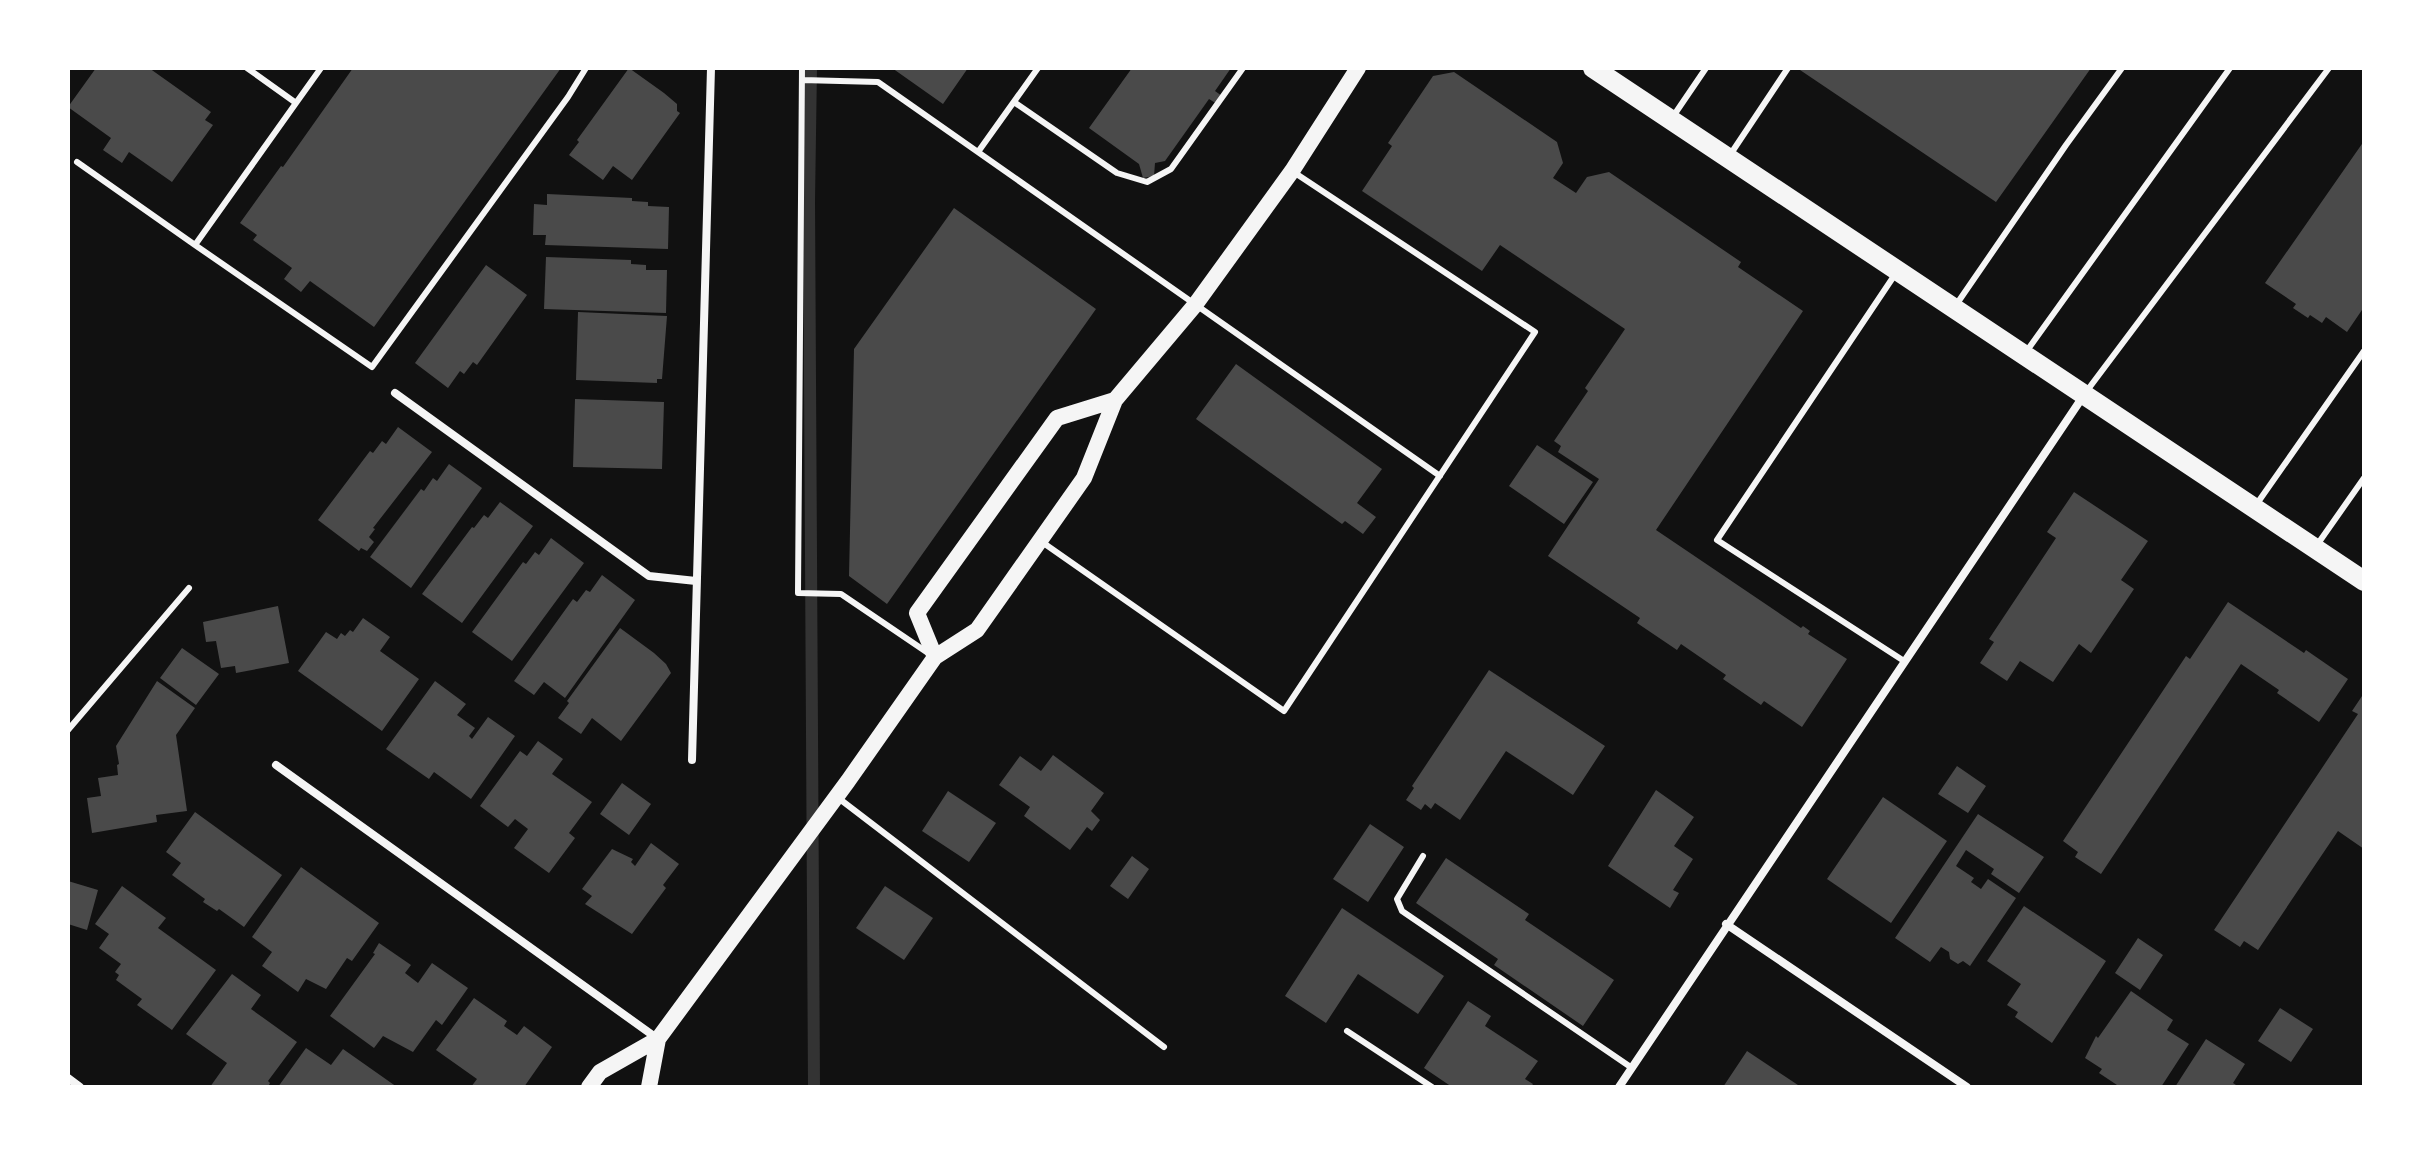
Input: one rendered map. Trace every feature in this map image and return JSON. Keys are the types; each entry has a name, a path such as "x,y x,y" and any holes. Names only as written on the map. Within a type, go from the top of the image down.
{"main road":[{"path":"589,1087 600,1072 658,1039 837,797 935,657 977,630 1084,478 1115,400 1195,305 1292,171 1358,68"},
{"path":"1593,68 2364,581"},
{"path":"935,657 917,613 1057,418 1115,400"},
{"path":"649,1087 658,1039"}],"street":[{"path":"692,760 711,68"},
{"path":"395,393 649,576 696,581"},
{"path":"1619,1087 2084,395"},
{"path":"276,765 658,1039"},
{"path":"1726,924 1967,1087"},
{"path":"68,1078 80,1087"}],"lane":[{"path":"247,68 296,103"},
{"path":"195,245 321,68"},
{"path":"77,162 372,367 586,68"},
{"path":"802,68 798,593 841,594 935,657"},
{"path":"978,152 1038,68"},
{"path":"1014,102 1117,173 1147,182 1171,169 1243,68"},
{"path":"1670,120 1706,68"},
{"path":"1728,158 1788,68"},
{"path":"1954,308 2122,68"},
{"path":"2024,355 2230,68"},
{"path":"2084,395 2329,68"},
{"path":"802,80 878,82 1440,476"},
{"path":"1039,540 1284,711 1535,332 1292,171"},
{"path":"1898,271 1717,540 1904,661"},
{"path":"2254,508 2364,351"},
{"path":"2315,548 2364,478"},
{"path":"68,730 189,588"},
{"path":"837,797 1164,1047"},
{"path":"1423,856 1397,899 1402,911 1632,1068"},
{"path":"1347,1031 1432,1087"}],"building":[{"path":"96,68 149,68 211,112 205,120 213,125 172,182 129,152 122,163 103,150 111,138 68,107"},
{"path":"353,68 561,68 374,327 310,281 301,292 284,279 292,268 253,240 257,235 240,223"},
{"path":"629,68 677,104 680,113 632,180 613,166 603,180 569,155"},
{"path":"892,68 968,68 943,104"},
{"path":"1132,68 1231,68 1215,91 1222,96 1217,104 1209,99 1165,161 1155,163 1154,176 1143,178 1139,164 1089,128"},
{"path":"2091,68 1996,202 1800,70"},
{"path":"1454,72 1557,142 1563,163 1553,178 1576,193 1587,177 1609,172 1741,262 1738,267 1803,311 1656,530 1801,628 1803,626 1810,631 1808,634 1847,659 1802,727 1764,701 1761,705 1723,679 1726,675 1681,644 1677,650 1637,623 1640,618 1548,556 1599,479 1558,452 1561,446 1554,441 1625,329 1500,245 1482,271 1362,191 1392,146 1388,143 1433,76"},
{"path":"2364,141 2364,307 2347,332 2326,317 2322,323 2310,315 2308,318 2293,308 2296,304 2265,283"},
{"path":"547,194 632,198 632,201 648,202 648,206 669,207 668,249 545,245 546,235 533,235 534,204 547,205"},
{"path":"954,208 1096,309 887,604 849,576 854,349"},
{"path":"546,257 631,260 631,264 646,265 646,270 667,270 666,313 544,309"},
{"path":"486,265 527,295 477,365 473,362 464,374 460,371 448,388 415,363"},
{"path":"578,312 667,316 662,379 657,379 657,383 576,380"},
{"path":"1236,364 1382,469 1357,503 1376,517 1363,534 1345,521 1342,524 1196,419"},
{"path":"575,399 664,402 662,469 573,467"},
{"path":"398,427 432,452 373,528 369,537 374,542 367,551 361,548 359,551 318,520 370,451 373,453 382,441 386,444"},
{"path":"1537,445 1593,482 1564,524 1509,486"},
{"path":"449,464 482,488 411,588 370,557 421,489 424,491 433,478 437,481"},
{"path":"2074,492 2148,541 2121,580 2134,589 2091,653 2079,644 2053,682 2020,661 2007,681 1980,663 1994,642 1989,639 2056,538 2047,532"},
{"path":"500,502 533,526 462,623 422,594 472,527 484,515 488,518"},
{"path":"551,538 584,563 512,661 472,632 523,562 526,564 535,552 539,555"},
{"path":"602,575 635,600 565,698 544,682 534,695 514,681 573,599 577,602 586,590 590,592"},
{"path":"2228,602 2348,679 2319,722 2241,664 2101,874 2075,857 2078,852 2063,841 2186,656 2190,659"},
{"path":"278,606 289,663 236,673 235,666 221,668 216,641 206,642 203,622"},
{"path":"363,618 390,637 380,651 419,679 382,731 298,671 326,632 337,639 341,633 345,636 350,630 353,632"},
{"path":"620,628 654,653 671,673 621,741 592,718 581,734 558,718"},
{"path":"182,648 219,674 196,705 160,678"},
{"path":"1489,670 1605,746 1573,795 1506,751 1460,820 1435,803 1431,809 1425,804 1421,810 1406,800 1414,788 1412,786"},
{"path":"157,681 195,708 176,735 187,811 156,815 157,822 92,833 87,798 101,796 98,778 118,775 116,746"},
{"path":"435,681 466,704 457,715 475,728 469,736 472,739 488,717 515,736 471,799 434,772 429,779 386,749"},
{"path":"2364,693 2364,849 2338,831 2258,950 2244,941 2240,947 2214,930 2358,714 2352,711"},
{"path":"538,741 563,759 552,774 592,802 569,833 575,838 549,873 514,848 528,829 515,819 508,827 480,806 520,751 527,756"},
{"path":"1053,755 1104,793 1091,811 1100,820 1092,831 1087,827 1070,850 1024,816 1030,807 999,785 1020,756 1041,771"},
{"path":"1957,766 1986,786 1968,813 1938,794"},
{"path":"622,783 651,804 629,835 600,814"},
{"path":"1656,790 1694,817 1674,846 1693,859 1673,890 1679,893 1670,908 1608,866"},
{"path":"948,791 996,823 969,862 922,831"},
{"path":"1883,797 1947,841 1891,923 1827,879"},
{"path":"195,812 282,875 244,927 203,902 205,899 172,875 181,863 166,852"},
{"path":"1978,814 2044,857 2019,893 1991,874 1994,869 1966,850 1956,866 1974,878 1971,882 1981,889 1988,879 2016,898 1970,966 1963,961 1958,964 1950,959 1949,952 1941,947 1930,962 1895,938"},
{"path":"1370,824 1404,847 1368,902 1333,879"},
{"path":"651,843 679,864 663,885 666,888 632,934 585,904 592,896 582,889 612,849 633,859 631,862 635,866"},
{"path":"1132,856 1149,869 1128,899 1110,886"},
{"path":"1446,858 1529,914 1525,920 1614,980 1583,1026 1494,965 1498,959 1416,903"},
{"path":"301,867 379,923 352,961 347,958 326,989 306,979 298,992 262,966 272,952 252,937"},
{"path":"68,881 98,890 87,930 68,924"},
{"path":"122,886 166,918 158,928 216,970 172,1030 137,1005 142,999 116,980 119,975 115,972 121,964 99,948 109,934 95,924"},
{"path":"885,886 933,918 904,960 856,928"},
{"path":"2024,906 2106,961 2052,1043 2015,1017 2018,1012 2007,1005 2021,984 1987,961"},
{"path":"1342,908 1444,976 1418,1014 1358,974 1326,1023 1285,996"},
{"path":"2138,938 2163,955 2140,990 2115,973"},
{"path":"379,943 411,965 405,973 418,983 432,963 468,988 442,1025 436,1020 413,1052 383,1036 374,1048 330,1016 375,954"},
{"path":"232,974 261,995 251,1009 297,1042 268,1081 268,1087 210,1087 227,1063 186,1034"},
{"path":"2131,991 2173,1020 2167,1030 2189,1044 2161,1087 2120,1087 2099,1073 2102,1069 2085,1058 2096,1036 2098,1038"},
{"path":"474,998 507,1021 504,1026 517,1035 524,1026 552,1047 524,1087 471,1087 477,1079 436,1050"},
{"path":"1468,1001 1491,1016 1485,1026 1538,1061 1525,1079 1533,1084 1531,1087 1452,1087 1424,1068"},
{"path":"2280,1008 2313,1029 2291,1062 2258,1041"},
{"path":"2206,1039 2245,1064 2233,1083 2239,1087 2175,1087"},
{"path":"306,1048 331,1065 343,1049 397,1087 278,1087"},
{"path":"1747,1051 1801,1087 1723,1087"}],"waterway":[{"path":"811,68 814,1087"}]}
